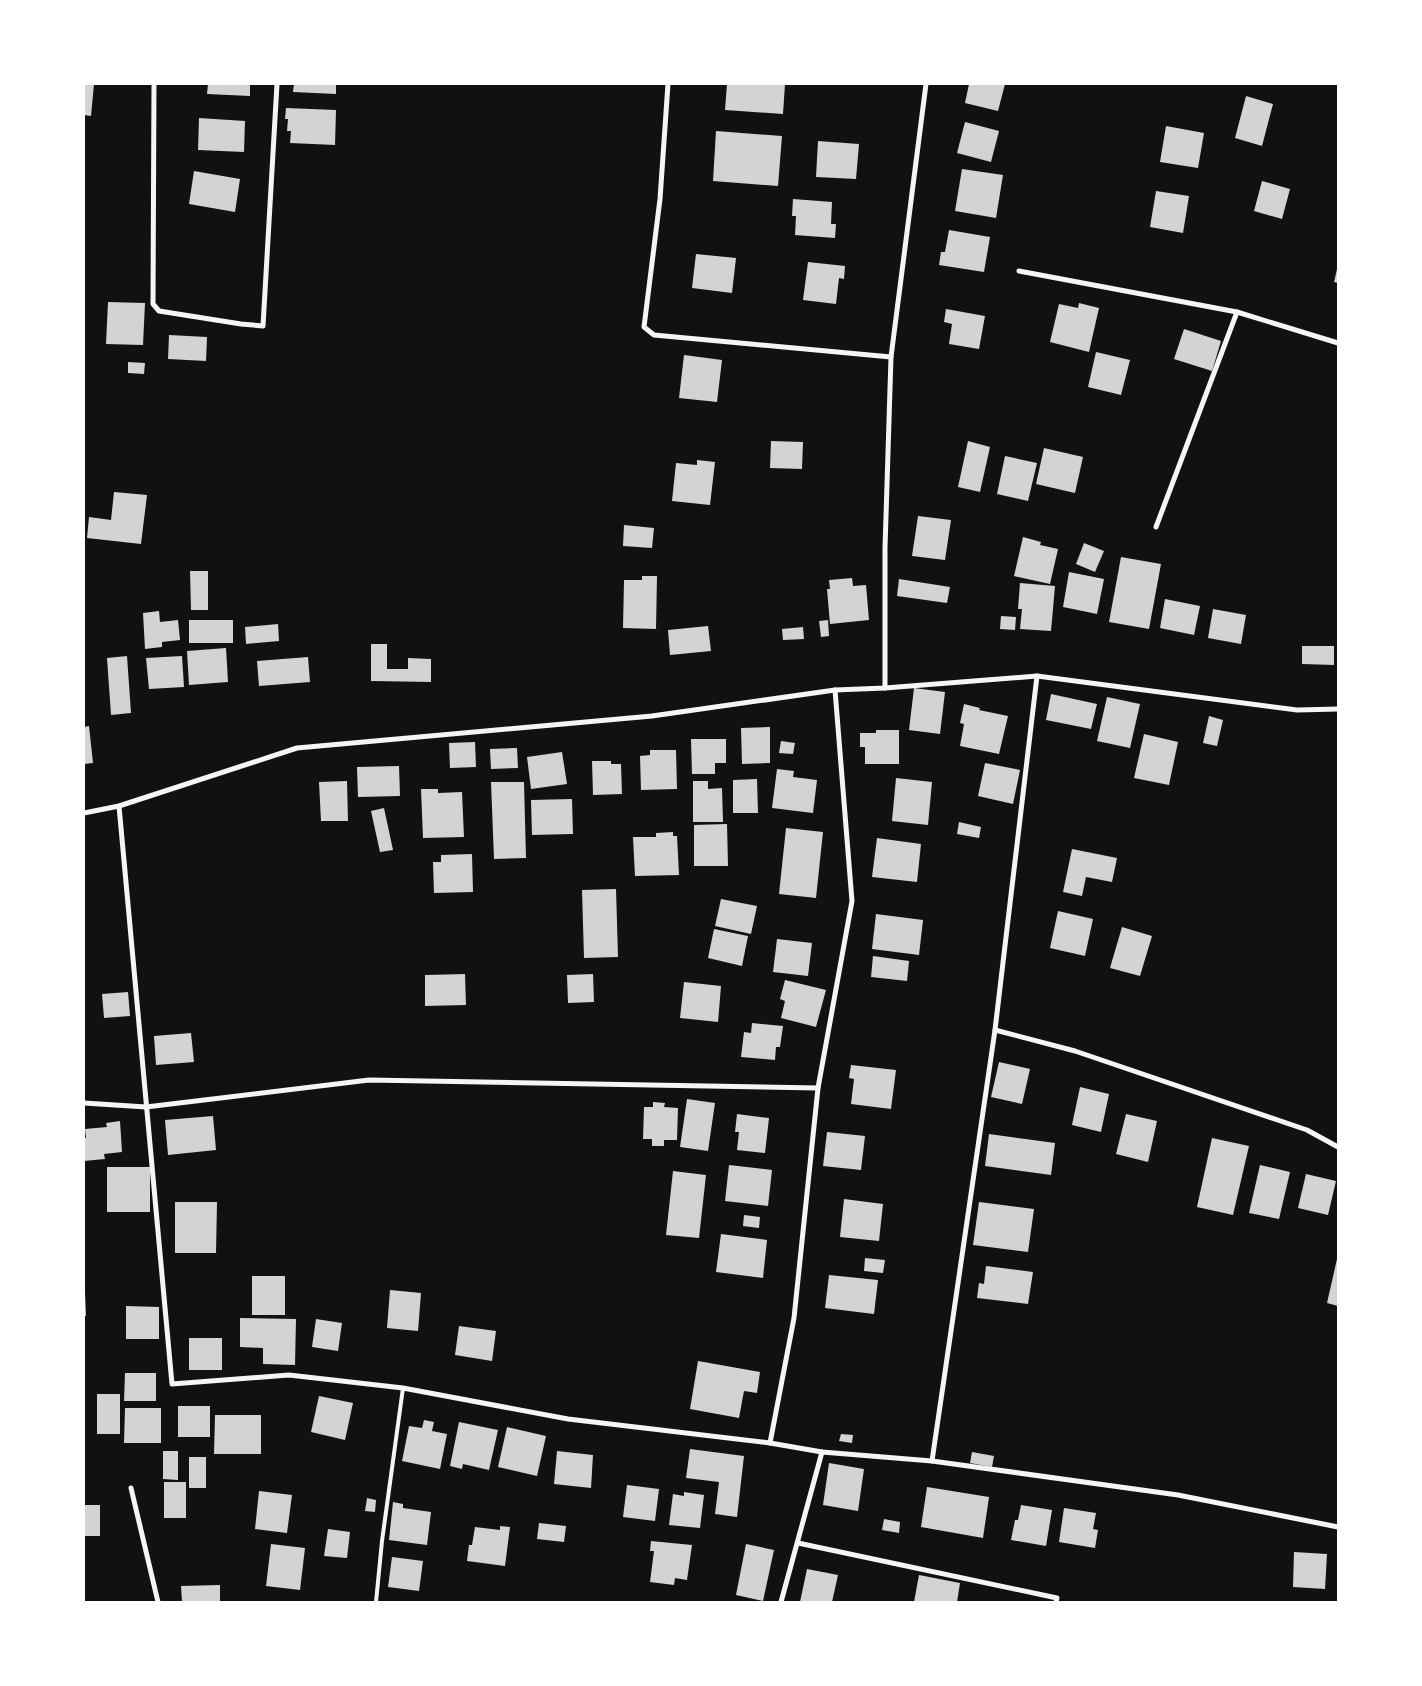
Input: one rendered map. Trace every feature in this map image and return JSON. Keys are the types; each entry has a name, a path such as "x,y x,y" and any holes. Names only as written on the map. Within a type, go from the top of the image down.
{"street":[{"path":"154,84 153,304 159,311 263,326 277,84"},
{"path":"668,84 660,199 644,327 654,334 891,357"},
{"path":"885,688 885,548 891,357 926,84"},
{"path":"1019,271 1237,312 1338,343"},
{"path":"1156,527 1237,312"},
{"path":"932,1461 995,1030 1037,676"},
{"path":"84,813 119,806 297,748 652,716 835,690 1037,676 1296,710 1338,709"},
{"path":"770,1443 794,1318 818,1088 852,901 835,690"},
{"path":"119,806 172,1384 289,1374 403,1388 568,1419 770,1443 822,1452 932,1461 1178,1495 1338,1527"},
{"path":"995,1030 1075,1051 1307,1130 1338,1147"},
{"path":"84,1103 146,1108 369,1080 818,1088"},
{"path":"781,1602 822,1452"},
{"path":"131,1488 158,1602"},
{"path":"798,1543 1057,1598 1056,1602"}],"lane":[{"path":"376,1602 382,1541 403,1388"}],"building":[{"path":"84,84 94,84 91,116 84,115"},
{"path":"208,84 250,84 250,96 207,94"},
{"path":"294,84 336,84 336,94 293,92"},
{"path":"727,84 785,84 783,114 725,110"},
{"path":"969,84 1005,84 998,111 965,103"},
{"path":"1246,96 1273,104 1262,146 1235,138"},
{"path":"286,108 336,110 335,145 290,143 291,131 287,131 288,119 285,119"},
{"path":"199,118 245,121 244,152 198,150"},
{"path":"965,122 999,131 991,162 957,153"},
{"path":"1166,126 1204,133 1198,168 1160,162"},
{"path":"716,131 782,136 778,186 713,181"},
{"path":"818,141 859,144 856,179 816,177"},
{"path":"962,169 1003,175 996,218 955,211"},
{"path":"194,171 240,179 235,212 189,204"},
{"path":"1262,181 1290,189 1282,219 1254,211"},
{"path":"1156,191 1189,196 1183,233 1150,227"},
{"path":"793,199 832,202 831,224 836,224 835,238 795,235 796,216 792,216"},
{"path":"949,230 990,237 984,272 939,265 941,252 945,252"},
{"path":"696,254 736,258 732,293 692,288"},
{"path":"808,262 845,266 844,279 839,278 836,304 803,300"},
{"path":"1338,265 1338,283 1334,282"},
{"path":"108,302 145,303 143,345 106,344"},
{"path":"1079,303 1099,308 1089,352 1050,342 1059,304 1078,308"},
{"path":"946,309 985,316 979,349 949,344 952,324 944,322"},
{"path":"1184,329 1221,341 1212,371 1174,359"},
{"path":"169,335 207,337 206,361 168,359"},
{"path":"1096,352 1130,360 1121,395 1088,387"},
{"path":"684,355 722,360 717,402 679,398"},
{"path":"128,362 145,363 144,374 128,373"},
{"path":"771,441 803,442 802,469 770,468"},
{"path":"968,441 990,447 980,492 958,487"},
{"path":"1044,448 1083,457 1075,493 1036,484"},
{"path":"1005,456 1037,463 1028,501 997,494"},
{"path":"697,460 715,462 710,505 672,501 676,463 697,465"},
{"path":"114,492 147,495 141,544 87,538 89,517 111,520"},
{"path":"918,516 951,520 945,560 912,556"},
{"path":"624,525 654,528 652,548 623,546"},
{"path":"1023,537 1041,542 1040,545 1058,549 1050,584 1014,576"},
{"path":"1084,543 1104,551 1095,572 1076,564"},
{"path":"1121,557 1161,564 1149,629 1109,622"},
{"path":"190,571 208,571 208,610 191,610"},
{"path":"1069,572 1104,579 1097,614 1063,607"},
{"path":"642,576 657,576 656,629 623,628 624,580 642,580"},
{"path":"852,578 853,586 866,585 869,620 830,624 827,589 830,589 829,580"},
{"path":"899,579 950,587 947,603 897,596"},
{"path":"1020,583 1055,586 1051,631 1020,629 1022,609 1018,609"},
{"path":"1165,599 1200,606 1194,635 1160,628"},
{"path":"1213,609 1246,615 1241,644 1208,638"},
{"path":"159,611 160,622 178,620 180,640 162,642 162,647 145,649 143,613"},
{"path":"1001,616 1016,617 1015,630 1000,629"},
{"path":"189,620 233,620 233,643 189,643"},
{"path":"828,620 829,636 821,637 819,621"},
{"path":"278,624 279,641 246,644 245,627"},
{"path":"708,626 711,651 670,655 668,630"},
{"path":"803,627 804,639 783,640 782,629"},
{"path":"371,644 387,644 387,669 408,669 408,658 431,659 431,682 371,681"},
{"path":"1302,646 1334,646 1334,665 1302,664"},
{"path":"226,648 228,682 189,685 187,651"},
{"path":"127,656 131,713 111,715 107,658"},
{"path":"182,656 184,687 149,689 146,658"},
{"path":"308,657 310,682 259,686 257,661"},
{"path":"914,688 945,692 940,734 909,730"},
{"path":"1051,694 1097,704 1091,729 1046,720"},
{"path":"1107,697 1140,704 1130,748 1097,741"},
{"path":"964,704 980,708 979,710 1008,716 999,754 960,746 964,724 960,723"},
{"path":"1209,716 1223,720 1217,746 1203,743"},
{"path":"89,726 93,763 84,764 84,727"},
{"path":"770,727 770,763 742,764 741,728"},
{"path":"876,730 899,730 899,764 865,764 865,747 860,747 860,733 876,733"},
{"path":"1144,734 1178,742 1169,785 1134,778"},
{"path":"691,739 726,739 726,763 715,763 715,774 692,774"},
{"path":"781,741 795,743 793,754 779,753"},
{"path":"475,742 476,767 450,768 449,743"},
{"path":"517,748 518,768 491,769 490,749"},
{"path":"650,750 676,750 677,789 641,790 640,756 650,755"},
{"path":"562,752 567,784 531,789 527,757"},
{"path":"592,761 611,761 611,764 621,764 622,794 593,795"},
{"path":"985,763 1020,770 1013,804 978,796"},
{"path":"399,766 400,796 358,797 357,767"},
{"path":"777,769 794,771 793,777 817,780 813,813 772,808"},
{"path":"896,778 932,782 928,825 892,821"},
{"path":"757,779 758,813 733,813 733,780"},
{"path":"347,781 348,821 321,821 319,782"},
{"path":"693,781 708,781 708,789 722,788 723,822 693,822"},
{"path":"491,782 524,782 526,858 494,859"},
{"path":"421,789 438,789 438,793 462,792 464,837 423,838"},
{"path":"572,799 573,834 532,835 531,800"},
{"path":"384,808 393,850 380,852 371,811"},
{"path":"959,822 981,827 979,838 957,834"},
{"path":"727,824 728,866 694,866 694,825"},
{"path":"786,828 823,832 816,898 779,894"},
{"path":"673,832 673,836 677,836 679,875 635,876 633,837 656,837 656,833"},
{"path":"877,838 921,844 917,882 872,877"},
{"path":"1072,849 1117,858 1112,882 1086,877 1082,896 1063,892"},
{"path":"472,854 473,892 434,893 433,862 441,862 441,855"},
{"path":"616,889 618,957 584,958 582,890"},
{"path":"721,899 757,906 751,934 715,926"},
{"path":"1058,911 1093,919 1085,956 1050,948"},
{"path":"876,914 923,920 919,955 872,949"},
{"path":"1122,927 1152,936 1140,976 1110,968"},
{"path":"714,929 748,936 742,966 708,958"},
{"path":"777,939 812,943 808,976 773,972"},
{"path":"873,956 909,961 907,981 871,977"},
{"path":"465,974 466,1005 425,1006 425,975"},
{"path":"593,974 594,1002 568,1003 567,975"},
{"path":"785,980 826,990 816,1027 781,1018 785,1001 780,999"},
{"path":"684,982 721,986 718,1022 680,1018"},
{"path":"128,992 130,1016 104,1018 102,994"},
{"path":"752,1023 783,1026 780,1047 776,1047 775,1060 741,1057 744,1032 751,1033"},
{"path":"191,1033 194,1062 156,1065 154,1036"},
{"path":"999,1062 1030,1069 1022,1104 991,1097"},
{"path":"851,1065 896,1070 891,1109 851,1104 854,1079 849,1078"},
{"path":"1080,1087 1109,1094 1101,1132 1072,1125"},
{"path":"687,1099 715,1103 708,1151 680,1147"},
{"path":"653,1102 665,1103 664,1107 678,1108 677,1140 664,1140 664,1146 652,1146 652,1139 643,1139 644,1107 653,1107"},
{"path":"737,1114 769,1118 765,1153 737,1150 739,1132 735,1132"},
{"path":"1126,1114 1157,1121 1148,1162 1116,1154"},
{"path":"213,1116 216,1150 168,1155 165,1120"},
{"path":"120,1121 122,1152 104,1154 105,1159 84,1161 85,1129 107,1127 106,1123"},
{"path":"827,1132 865,1136 861,1170 823,1166"},
{"path":"989,1134 1055,1143 1051,1175 985,1166"},
{"path":"1212,1138 1249,1146 1233,1215 1197,1207"},
{"path":"729,1165 772,1170 768,1206 725,1201"},
{"path":"1260,1165 1290,1172 1279,1219 1249,1213"},
{"path":"107,1167 150,1167 150,1212 107,1212"},
{"path":"673,1171 706,1175 699,1238 666,1235"},
{"path":"1306,1174 1336,1181 1328,1215 1298,1208"},
{"path":"844,1199 883,1204 879,1241 840,1237"},
{"path":"175,1202 217,1202 216,1253 175,1253"},
{"path":"979,1202 1034,1209 1028,1252 973,1245"},
{"path":"744,1215 760,1217 759,1228 743,1226"},
{"path":"721,1234 767,1240 763,1278 716,1272"},
{"path":"865,1258 885,1260 883,1273 864,1271"},
{"path":"1338,1259 1338,1306 1327,1303"},
{"path":"986,1266 1033,1272 1028,1304 977,1298 979,1283 984,1284"},
{"path":"829,1275 878,1280 874,1314 825,1308"},
{"path":"252,1276 285,1276 285,1315 252,1315"},
{"path":"390,1290 421,1293 418,1331 387,1328"},
{"path":"85,1292 86,1316 84,1316"},
{"path":"126,1306 159,1307 159,1339 126,1339"},
{"path":"240,1318 296,1319 295,1365 263,1364 263,1348 240,1347"},
{"path":"316,1319 342,1323 338,1351 312,1347"},
{"path":"459,1326 496,1331 492,1361 455,1355"},
{"path":"189,1338 222,1338 222,1370 189,1370"},
{"path":"698,1361 760,1372 757,1393 744,1391 739,1418 690,1409"},
{"path":"125,1373 156,1373 156,1401 124,1401"},
{"path":"97,1394 120,1394 120,1434 97,1434"},
{"path":"319,1396 353,1403 345,1440 311,1432"},
{"path":"178,1406 210,1406 210,1437 178,1437"},
{"path":"125,1408 161,1408 161,1443 124,1443"},
{"path":"215,1415 261,1415 261,1454 214,1454"},
{"path":"424,1420 434,1422 432,1431 447,1434 440,1469 402,1461 409,1426 422,1428"},
{"path":"459,1422 498,1430 489,1470 463,1464 462,1469 450,1466"},
{"path":"507,1427 546,1436 537,1476 498,1467"},
{"path":"841,1434 853,1435 852,1443 839,1441"},
{"path":"690,1449 744,1456 737,1517 715,1514 719,1482 686,1478"},
{"path":"163,1451 178,1451 178,1480 163,1479"},
{"path":"557,1451 593,1455 591,1488 554,1484"},
{"path":"972,1452 994,1456 992,1467 970,1463"},
{"path":"189,1457 206,1457 206,1488 189,1488"},
{"path":"829,1463 864,1469 858,1511 823,1505"},
{"path":"164,1482 186,1482 186,1518 164,1518"},
{"path":"627,1485 659,1489 655,1521 623,1517"},
{"path":"927,1487 989,1497 983,1538 921,1527"},
{"path":"259,1491 292,1495 287,1533 255,1529"},
{"path":"684,1492 704,1495 700,1528 669,1525 673,1494 684,1496"},
{"path":"367,1498 376,1500 375,1512 365,1511"},
{"path":"393,1502 403,1504 403,1508 431,1512 427,1545 389,1540"},
{"path":"84,1505 100,1505 100,1536 84,1536"},
{"path":"1021,1505 1052,1510 1046,1546 1011,1540 1015,1520 1018,1520"},
{"path":"1064,1508 1096,1513 1093,1529 1098,1530 1095,1548 1059,1542"},
{"path":"884,1519 900,1522 899,1533 882,1530"},
{"path":"539,1523 566,1526 564,1542 537,1539"},
{"path":"500,1526 510,1527 505,1566 467,1561 469,1545 472,1545 475,1527 500,1530"},
{"path":"328,1529 350,1532 347,1558 324,1556"},
{"path":"651,1541 692,1545 687,1580 675,1578 674,1585 650,1582 654,1551 650,1551"},
{"path":"271,1544 305,1548 300,1590 266,1586"},
{"path":"746,1544 774,1550 763,1601 736,1595"},
{"path":"1294,1552 1327,1554 1325,1589 1293,1587"},
{"path":"392,1557 423,1561 419,1591 388,1587"},
{"path":"807,1569 838,1575 832,1602 800,1602"},
{"path":"919,1575 960,1583 957,1602 914,1602"},
{"path":"220,1585 220,1602 182,1602 181,1586"}]}
